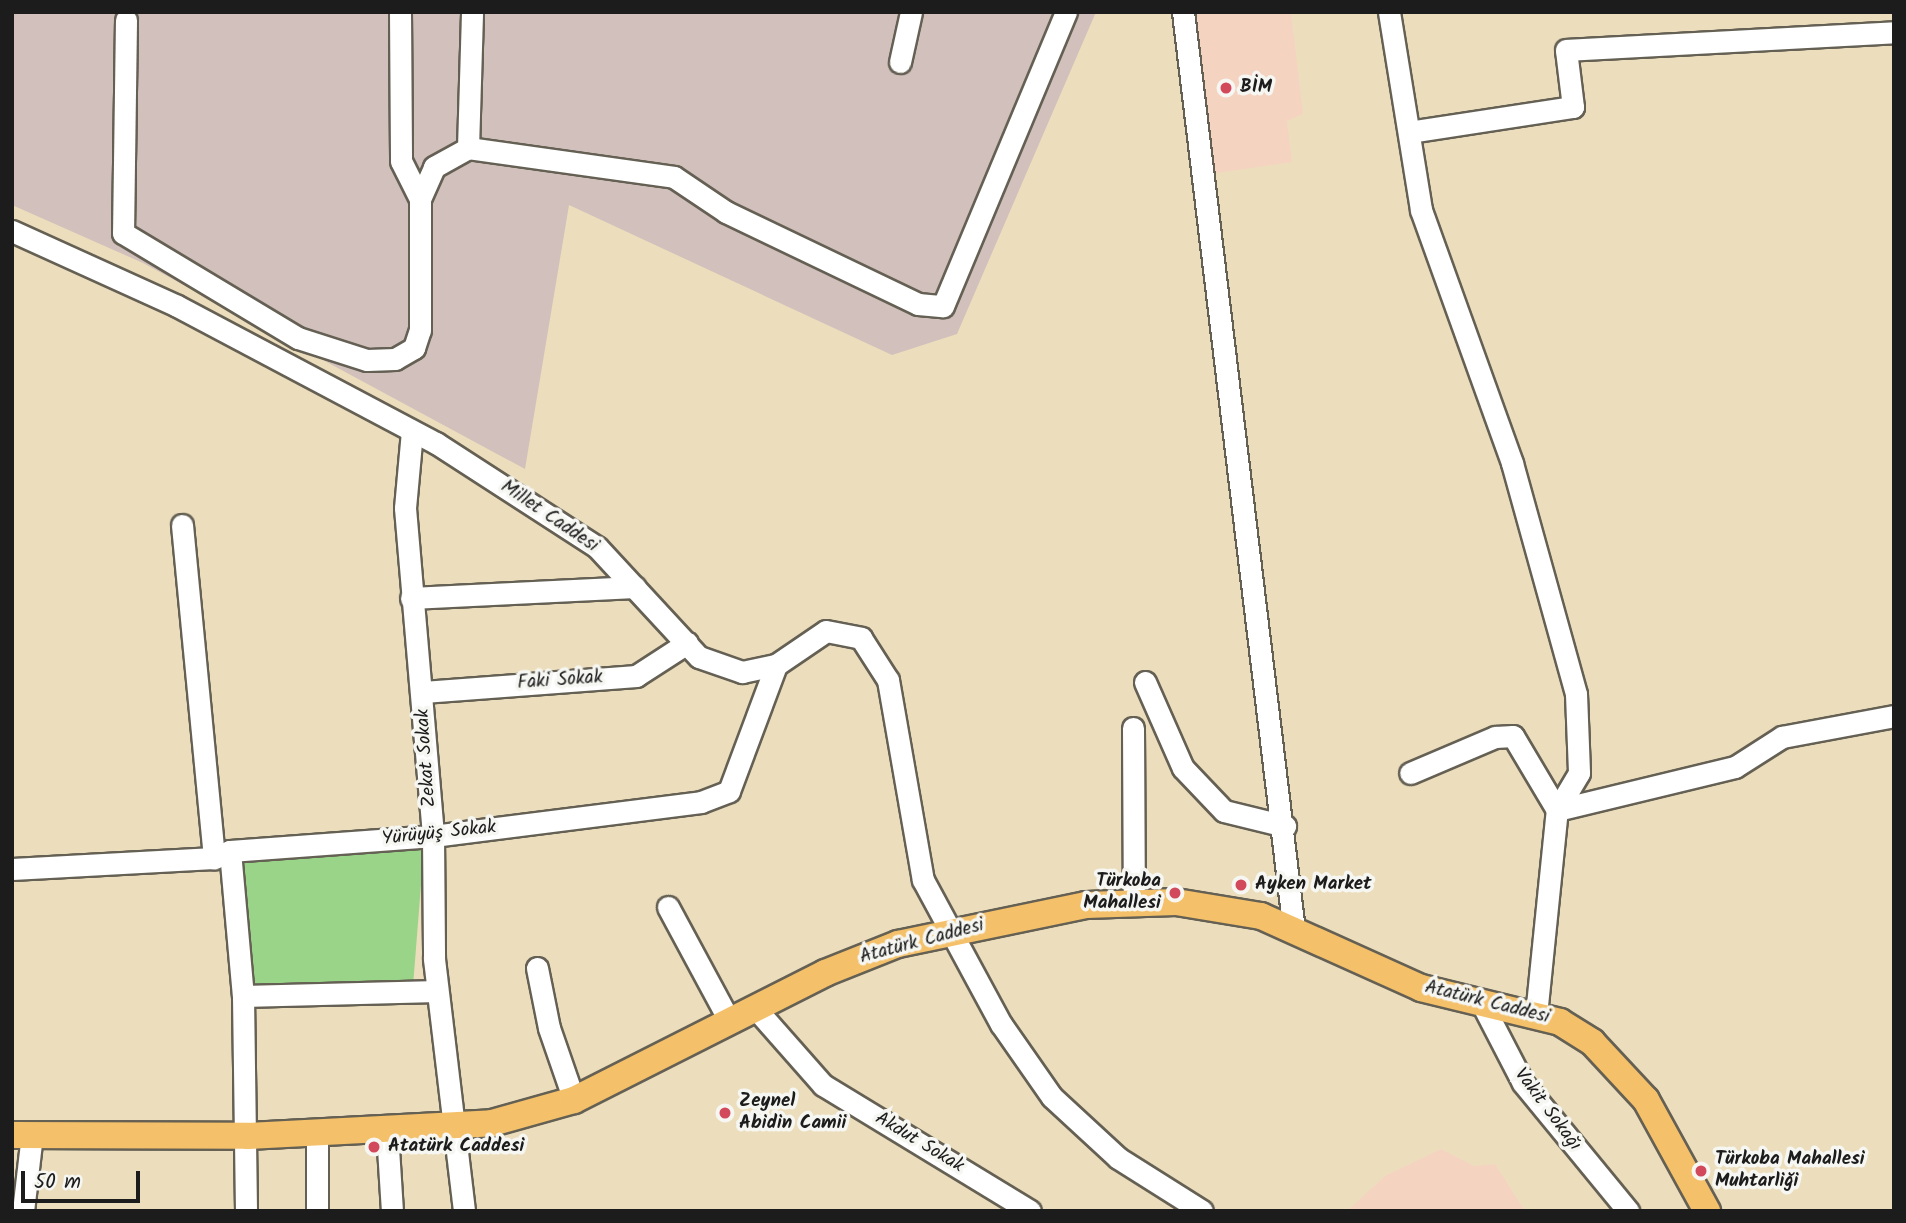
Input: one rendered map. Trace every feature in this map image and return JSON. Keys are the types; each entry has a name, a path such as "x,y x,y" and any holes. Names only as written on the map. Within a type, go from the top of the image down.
{"main road":[{"name":"Atatürk Caddesi","path":"22,1134 248,1136 454,1128 574,1100 863,956 950,930 1134,900 1261,916 1421,988 1536,1015 1592,1042 1646,1100 1707,1211"}],"street":[{"path":"125,20 123,233 174,269 298,338 368,360 396,359 414,348 420,331 419,199 401,161 400,12"},
{"path":"468,148 472,12"},
{"path":"900,62 911,12"},
{"path":"419,199 435,167 468,148 674,177 726,212 933,309 952,294 1066,12"},
{"path":"1183,12 1284,826 1294,931"},
{"path":"1389,12 1421,210 1513,463 1576,694 1578,773 1557,810 1536,1015"},
{"path":"1409,132 1573,107 1566,50 1894,32"},
{"name":"Millet Caddesi","path":"12,231 177,306 412,431 597,547 699,657 742,672 776,665 826,632 861,638 888,680 923,880 1001,1024 1052,1097 1118,1158 1202,1211"},
{"name":"Zekat Sokak","path":"412,431 405,508 411,598 423,692 433,836 437,991 464,1211"},
{"path":"182,526 222,854 243,996 248,1136 246,1211"},
{"path":"411,598 635,587"},
{"name":"Faki Sokak","path":"423,692 636,676 687,643"},
{"name":"Yürüyüş Sokak","path":"12,869 433,836 701,802 729,791 747,755 776,665"},
{"path":"1145,682 1192,777 1224,811 1284,826"},
{"path":"1557,810 1735,767 1782,737 1894,716"},
{"path":"1133,728 1134,900"},
{"path":"1410,773 1495,737 1513,736 1557,810"},
{"path":"668,907 730,1022"},
{"path":"537,968 574,1100"},
{"path":"243,996 437,991"},
{"name":"Vakit Sokağı","path":"1480,1000 1522,1083 1628,1211"},
{"name":"Akdut Sokak","path":"755,1009 823,1085 1030,1211"},
{"path":"317,1132 317,1211"},
{"path":"387,1132 393,1211"},
{"path":"22,1134 23,1211"}],"shaded area":[{"path":"12,12 1096,12 957,334 892,355 569,205 525,469 143,263 12,205"},
{"path":"1195,12 1291,12 1303,114 1287,121 1292,162 1211,174"},
{"path":"1441,1149 1474,1166 1495,1164 1525,1211 1347,1211 1385,1176"}],"green space":[{"path":"424,847 413,986 245,990 243,854"}],"place":[{"name":"BİM","path":"1226,88"},
{"name":"Ayken Market","path":"1241,885"},
{"name":"Türkoba Mahallesi","path":"1175,893"},
{"name":"Zeynel Abidin Camii","path":"725,1113"},
{"name":"Atatürk Caddesi","path":"374,1147"},
{"name":"Türkoba Mahallesi Muhtarliği","path":"1701,1171"}]}
